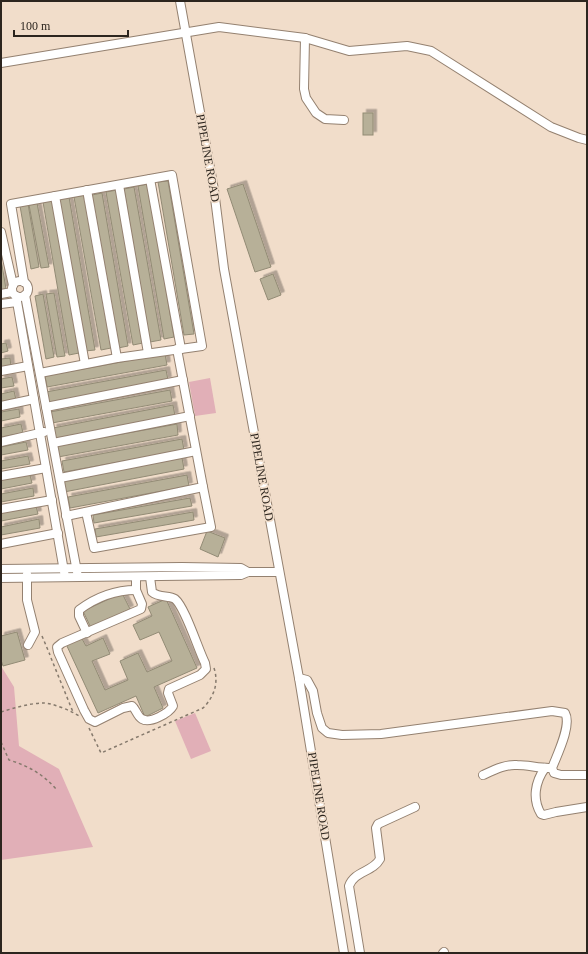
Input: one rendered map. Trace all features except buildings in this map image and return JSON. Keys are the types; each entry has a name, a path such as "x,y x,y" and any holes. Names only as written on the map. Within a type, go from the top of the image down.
{"street":[{"name":"PIPELINE ROAD","path":"180,1 214,190 224,269 299,678 344,953"},
{"path":"1,63 219,27 305,38 349,51 407,46 431,51 551,127 587,140"},
{"path":"305,38 304,90 306,98 316,113 325,119 344,120"},
{"path":"40,373 117,358 202,346 172,175 11,204 24,282 28,290 25,295 78,577"},
{"path":"86,512 94,548 211,526 183,380 150,179"},
{"path":"119,184 148,353"},
{"path":"87,190 117,358"},
{"path":"55,196 85,364"},
{"path":"1,232 28,366 66,577"},
{"path":"1,304 14,294 18,281 24,282"},
{"path":"1,294 25,295"},
{"path":"1,371 28,366"},
{"path":"46,407 183,380"},
{"path":"1,406 34,399"},
{"path":"53,443 190,416"},
{"path":"1,442 51,431"},
{"path":"60,478 196,451"},
{"path":"1,476 46,468"},
{"path":"66,516 203,487"},
{"path":"1,509 52,500"},
{"path":"1,544 58,533"},
{"path":"182,567 182,577"},
{"path":"1,578 64,568 241,568 248,572"},
{"path":"1,569 66,577 182,577 241,575 248,572 279,572"},
{"path":"27,573 29,609 35,632 28,645"},
{"path":"136,577 136,590 142,604 142,609 62,642 57,647 89,719 95,722 123,708 132,706 136,709 139,717 143,720 150,720 170,711 173,706 168,693 169,689 200,675 206,669 187,619 178,602 173,597 156,596 152,592 150,577"},
{"path":"86,633 78,610 115,592 136,590"},
{"path":"299,678 308,680 314,691 317,713 322,728 328,733 381,734 552,711 565,713 567,716 566,729 548,768 538,782 535,793 541,814 544,815 587,807"},
{"path":"483,774 498,768 516,764 548,768 554,773 561,775 587,775"},
{"path":"360,953 349,886 350,882 356,876 374,866 380,859 376,828 378,824 415,807"}],"path":[{"path":"1,712 14,708 45,703 73,712 41,632 35,632"},
{"path":"1,742 9,760 38,773 57,790"}],"shaded area":[{"path":"210,378 216,413 195,416 189,382"},
{"path":"1,666 14,687 19,746 59,769 93,847 1,860"},
{"path":"195,713 211,751 191,759 175,721"}]}
